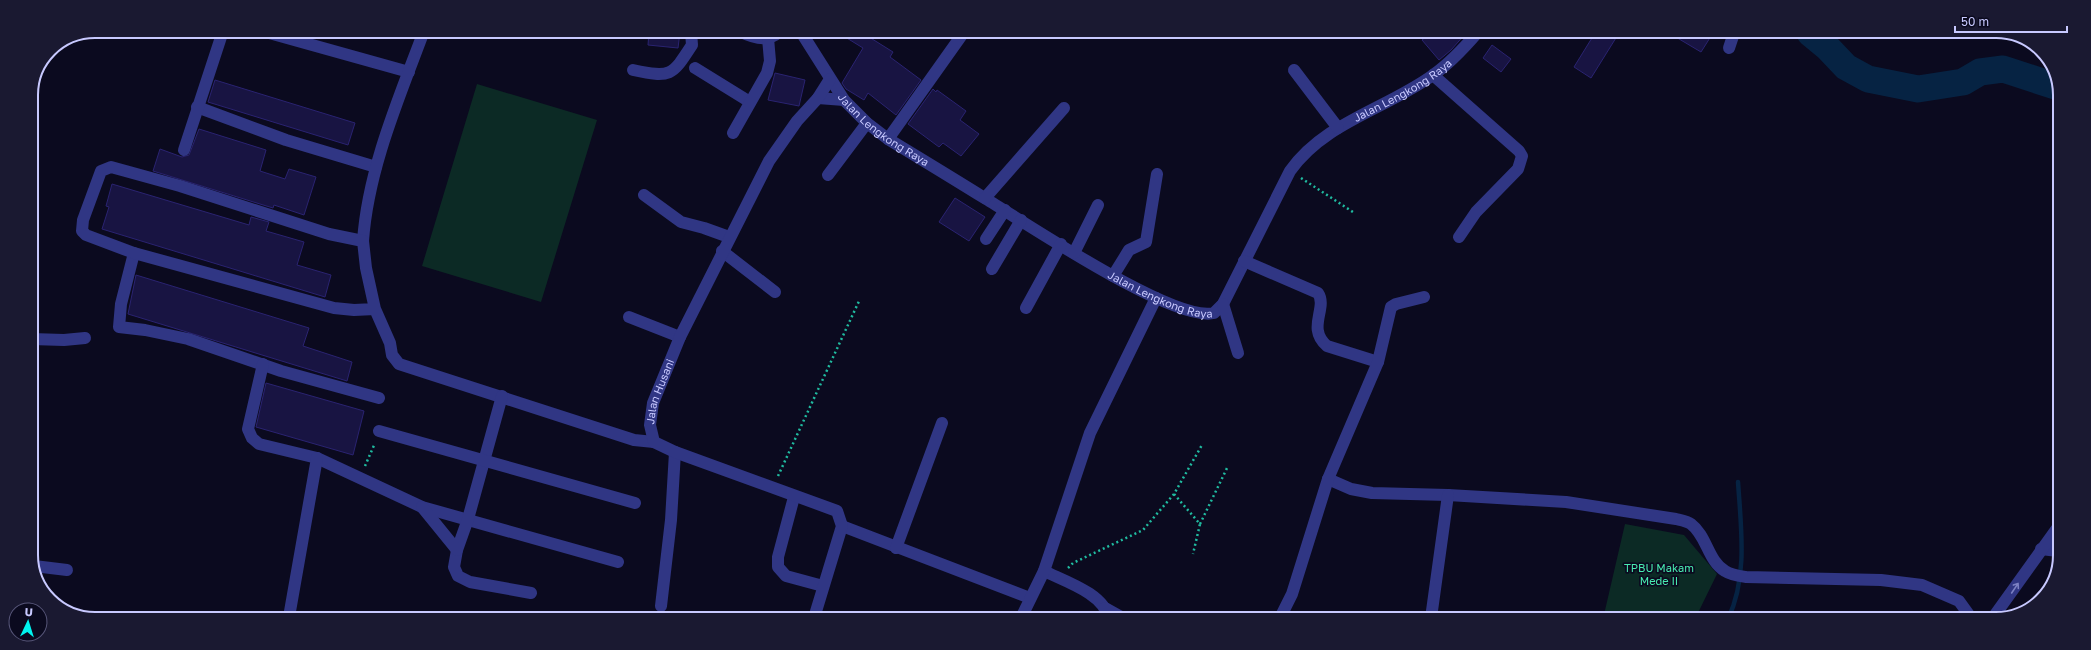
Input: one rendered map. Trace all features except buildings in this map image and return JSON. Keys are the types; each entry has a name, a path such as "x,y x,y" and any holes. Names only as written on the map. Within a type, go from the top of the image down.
{"street":[{"path":"184,150 221,38"},
{"path":"287,38 409,72"},
{"path":"421,38 376,167 366,212 363,241 366,268 375,309 390,343 392,355 399,364 502,396 634,440 654,442"},
{"path":"633,70 658,74 670,73 676,69 692,45 691,38"},
{"path":"733,133 769,68 774,38"},
{"name":"Jalan Lengkong Raya","path":"809,38 830,79 844,100 867,123 888,139 1113,276 1156,298 1203,314 1214,313 1223,304 1290,171 1301,156 1315,143 1338,128 1433,75 1472,38"},
{"path":"888,139 960,38"},
{"path":"1729,48 1732,38"},
{"path":"695,68 750,102"},
{"path":"1294,70 1338,128"},
{"path":"1433,75 1519,151 1522,156 1518,169 1476,212 1459,237"},
{"name":"Jalan Husani","path":"830,79 818,98 797,121 769,161 729,237 680,337 653,403 650,425 654,442 675,452 772,489 837,511 842,526"},
{"path":"818,98 844,100"},
{"path":"197,107 286,140 376,167"},
{"path":"985,198 1064,108"},
{"path":"828,175 867,123"},
{"path":"363,241 329,234 180,186 111,167 101,171 99,175 83,220 82,231 86,235 134,253 334,308 354,310 375,309"},
{"path":"1113,276 1129,250 1146,242 1157,174"},
{"path":"644,195 681,222 729,237"},
{"path":"1074,252 1098,205"},
{"path":"986,239 1005,210"},
{"path":"992,269 1021,220"},
{"path":"1026,308 1061,244"},
{"path":"722,251 775,292"},
{"path":"134,253 121,304 119,327 167,334 281,371 379,398"},
{"path":"1244,261 1318,293 1320,300 1317,330 1319,338 1327,346 1378,362"},
{"path":"1283,612 1292,594 1328,479 1378,362 1391,307 1396,304 1424,296"},
{"path":"1024,612 1044,571 1090,433 1156,298"},
{"path":"1223,304 1238,353"},
{"path":"629,316 680,337"},
{"path":"38,339 64,340 85,338"},
{"path":"263,364 248,429 252,438 259,444 317,458 422,507 618,562"},
{"path":"502,396 468,519 453,562 455,571 460,578 470,582 531,593"},
{"path":"896,548 942,423"},
{"path":"379,431 635,503"},
{"path":"661,606 671,520 675,452"},
{"path":"290,612 317,458"},
{"path":"1328,479 1351,489 1372,493 1448,495 1566,502 1690,523 1700,534 1717,564 1725,571 1741,576 1881,580 1922,585 1959,601 1967,612"},
{"path":"1432,612 1448,495"},
{"path":"794,497 778,557 778,567 786,576 823,586"},
{"path":"422,507 457,550"},
{"path":"816,612 842,526 896,548 1030,598"},
{"path":"1997,612 2041,549 2053,538"},
{"path":"2041,549 2053,550"},
{"path":"39,567 67,570"},
{"path":"1044,571 1098,598 1105,612"}],"path":[{"path":"1290,171 1353,212"},
{"path":"772,489 860,299"},
{"path":"1057,577 1073,563 1143,530 1174,494 1202,444"},
{"path":"1193,554 1200,524 1228,466"},
{"path":"1174,494 1200,524"}],"green space":[{"path":"477,84 597,120 541,302 422,266"},
{"name":"TPBU Makam Mede II","path":"1625,524 1684,535 1717,574 1698,612 1605,612"}],"waterway":[{"path":"1816,38 1846,67 1868,79 1918,89 1963,82 1980,72 2003,69 2052,85"},
{"path":"1731,612 1738,586 1742,552 1738,482"}]}
